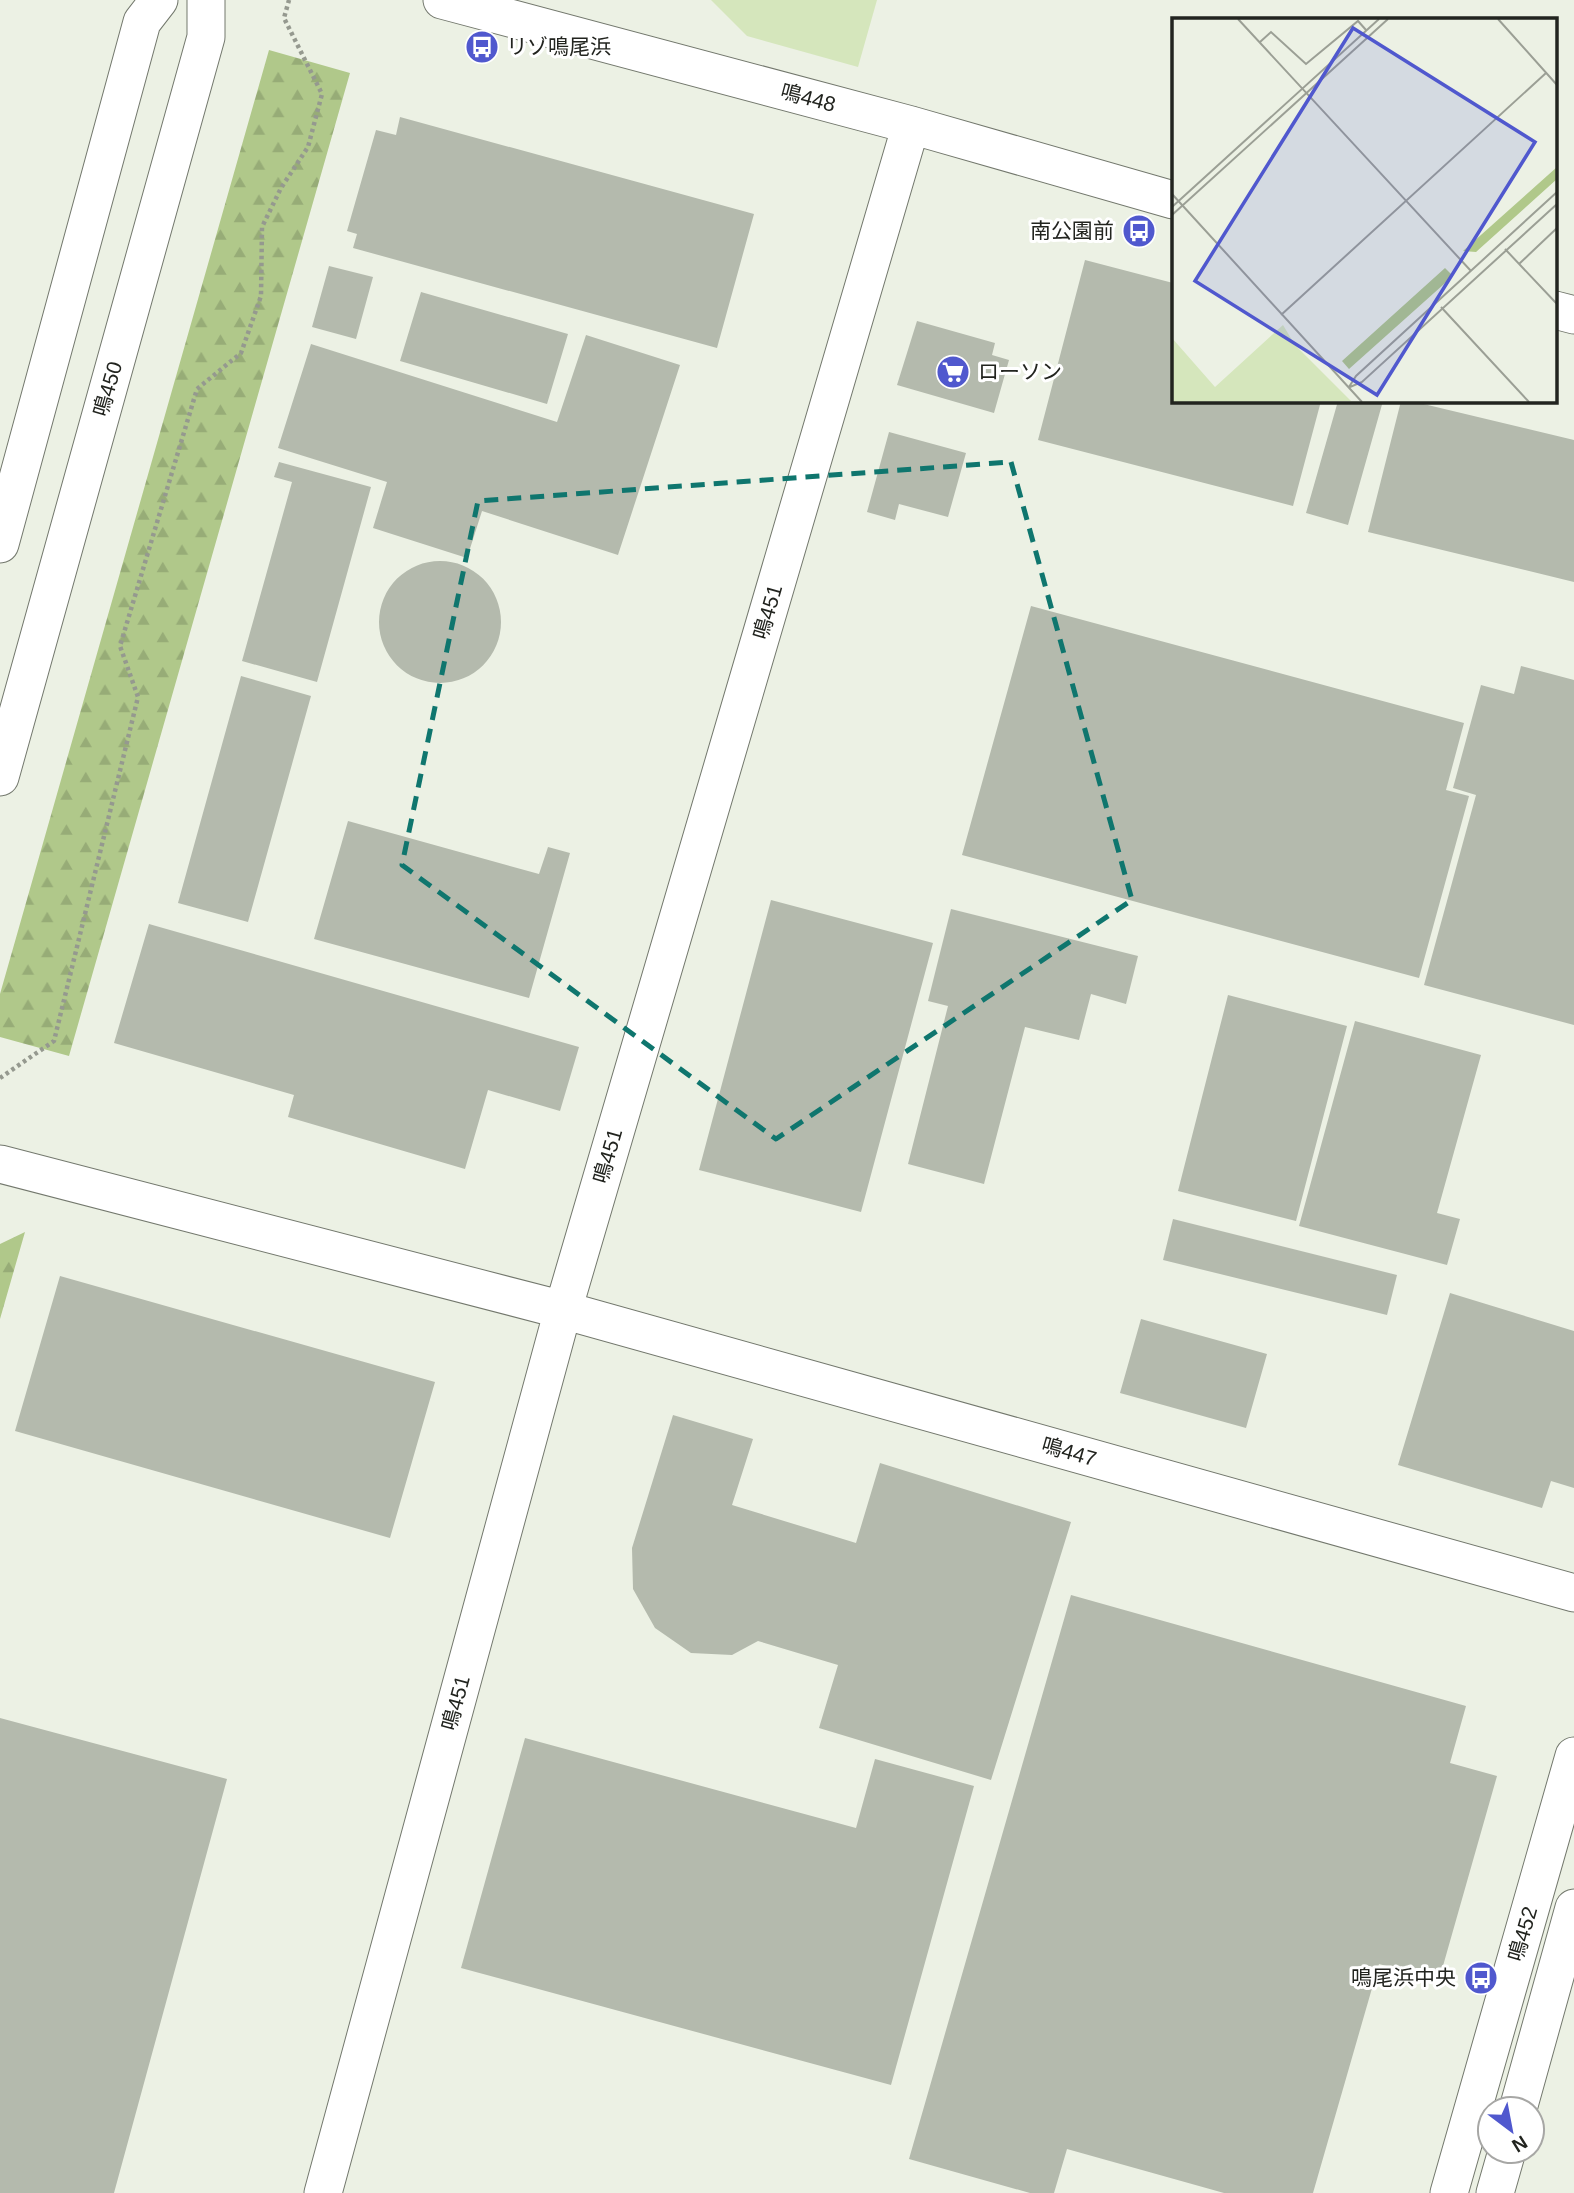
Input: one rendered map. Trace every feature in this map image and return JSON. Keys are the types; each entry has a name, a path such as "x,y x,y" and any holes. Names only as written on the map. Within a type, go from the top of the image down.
{"street":[{"path":"0,544 142,22 159,0"},
{"name":"鳴450","path":"0,778 206,37 206,0"},
{"name":"鳴448","path":"442,0 912,125 1172,200"},
{"name":"鳴451","path":"323,2193 563,1310 912,125"},
{"path":"1556,310 1574,315"},
{"name":"鳴447","path":"0,1164 563,1310 1574,1593"},
{"name":"鳴452","path":"1449,2193 1574,1756"},
{"name":"鳴452","path":"1522,2095 1574,1908"},
{"path":"1495,2193 1503,2165"}],"path":[{"path":"0,1078 54,1041 138,697 120,646 197,389 241,353 261,296 262,227 281,188 308,147 321,94 284,18 289,0"}],"highlighted area":[{"path":"1011,462 1132,900 776,1139 402,865 478,501"}],"green space":[{"path":"711,0 877,0 858,67 747,36"},
{"path":"269,50 350,73 69,1056 0,1037 0,994"},
{"path":"25,1232 0,1319 0,1244"}],"building":[{"path":"400,117 754,214 717,348 353,248 357,234 347,231 376,130 396,135"},
{"path":"1085,260 1172,283 1172,402 1321,402 1293,506 1038,440"},
{"path":"329,266 373,277 356,339 312,327"},
{"path":"421,292 568,334 547,404 400,361"},
{"name":"ローソン","path":"917,321 995,343 992,355 1009,360 994,413 897,385"},
{"path":"586,335 680,365 618,555 482,511 467,558 373,528 387,482 278,448 311,344 557,422"},
{"path":"1338,402 1383,402 1348,525 1306,513"},
{"path":"1401,402 1415,402 1574,440 1574,582 1368,532"},
{"path":"889,432 966,453 948,517 899,504 895,520 867,512"},
{"path":"279,462 371,487 317,682 242,661 292,482 274,477"},
{"path":"440,561 463,565 483,579 497,599 501,622 497,645 483,665 463,679 440,683 417,679 397,665 383,645 379,622 383,599 397,579 417,565"},
{"path":"1031,606 1464,723 1446,790 1469,796 1419,978 962,855"},
{"path":"1521,666 1574,680 1574,1025 1424,985 1476,795 1453,788 1481,685 1514,694"},
{"path":"241,676 311,696 248,922 178,903"},
{"path":"348,821 539,874 548,847 570,853 529,998 314,939"},
{"path":"771,900 933,943 861,1212 699,1170"},
{"path":"951,909 1138,956 1126,1004 1091,994 1079,1040 1025,1027 984,1184 908,1164 948,1006 928,1001"},
{"path":"149,924 579,1047 560,1111 488,1090 465,1169 288,1117 294,1095 114,1043"},
{"path":"1228,995 1347,1026 1296,1221 1178,1191"},
{"path":"1355,1021 1481,1055 1437,1213 1460,1219 1447,1265 1299,1226"},
{"path":"1173,1219 1397,1275 1387,1315 1163,1260"},
{"path":"60,1276 435,1382 390,1538 15,1431"},
{"path":"1450,1293 1574,1331 1574,1488 1551,1481 1542,1508 1398,1465"},
{"path":"1141,1319 1267,1354 1246,1428 1120,1393"},
{"path":"673,1415 753,1439 732,1505 856,1543 880,1463 1071,1522 991,1780 819,1728 838,1665 758,1641 732,1655 691,1653 655,1628 633,1589 632,1548"},
{"path":"1071,1595 1466,1706 1450,1763 1497,1776 1439,1980 1379,1964 1313,2193 1224,2193 1067,2149 1054,2193 1030,2193 909,2159"},
{"path":"0,1718 227,1779 114,2193 0,2193"},
{"path":"525,1738 856,1828 875,1759 974,1786 891,2085 461,1968"}],"place":[{"name":"リゾ鳴尾浜","path":"482,47"},
{"name":"南公園前","path":"1139,231"},
{"name":"ローソン","path":"953,372"},
{"name":"鳴尾浜中央","path":"1481,1978"}]}
